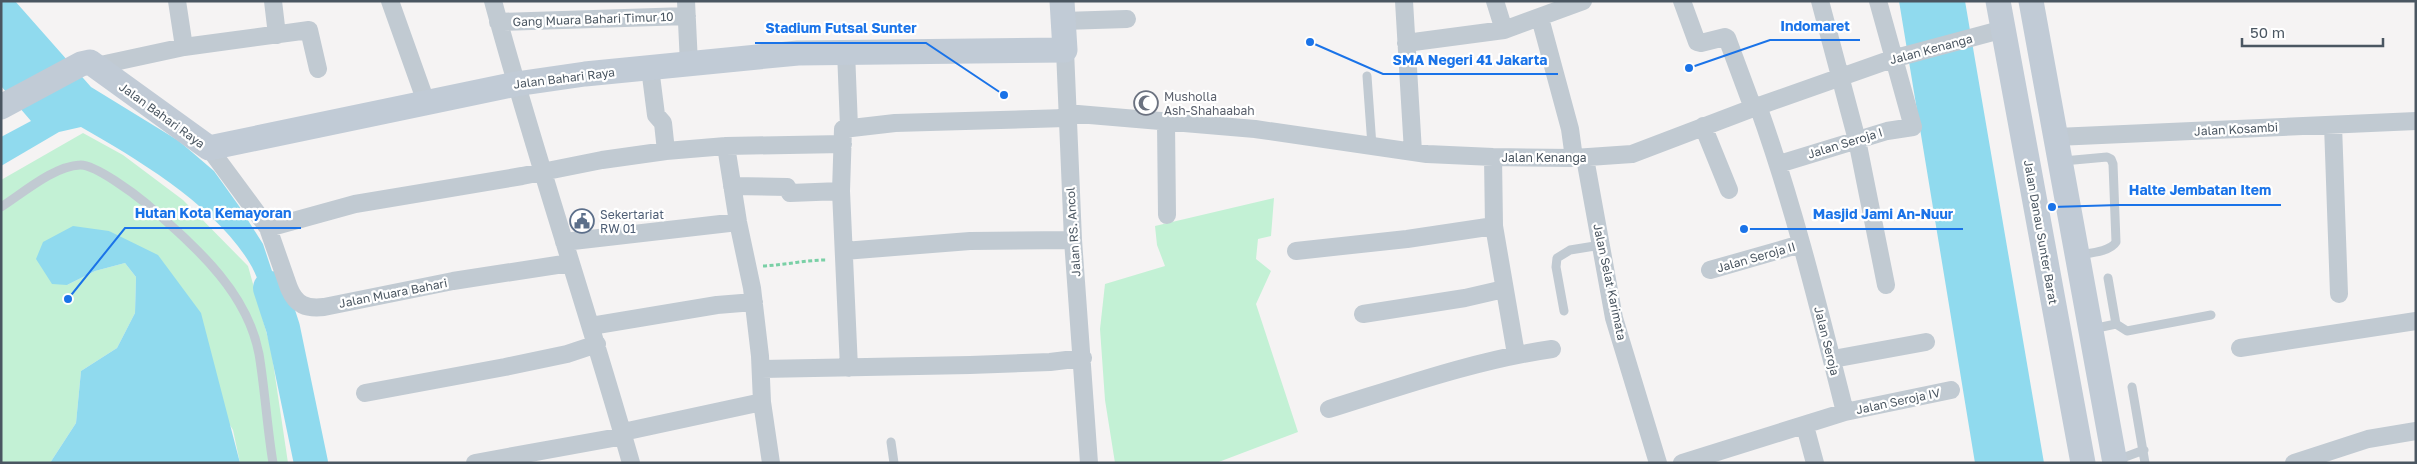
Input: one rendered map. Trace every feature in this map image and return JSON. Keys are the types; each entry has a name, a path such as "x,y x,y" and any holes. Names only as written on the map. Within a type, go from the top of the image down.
{"street":[{"path":"177,1 184,47"},
{"path":"272,1 277,35"},
{"path":"390,1 426,102"},
{"path":"493,1 516,84 570,263 597,344 631,463"},
{"path":"1404,1 1412,152"},
{"path":"1495,1 1504,30"},
{"path":"1406,43 1504,30 1583,1"},
{"name":"Jalan Seroja","path":"1682,1 1696,42 1701,43 1725,37 1728,38 1779,164 1833,359 1845,412"},
{"path":"1820,1 1857,140 1886,285"},
{"path":"1878,1 1898,57"},
{"name":"Jalan Danau Sunter Barat","path":"1998,1 1994,32 2083,463"},
{"path":"2031,1 2115,462"},
{"path":"687,9 689,64"},
{"name":"Gang Muara Bahari Timur 10","path":"498,22 687,9"},
{"path":"1063,11 1127,20"},
{"name":"Jalan RS. Ancol","path":"1063,11 1072,240 1083,358 1086,462"},
{"name":"Jalan Selat Karimata","path":"1540,18 1601,245 1615,322 1658,463"},
{"path":"5,104 89,65 184,47 309,30 318,69"},
{"name":"Jalan Kenanga","path":"849,127 895,123 1066,116 1255,129 1412,152 1493,157 1579,158 1632,154 1755,107 1898,57 1994,32"},
{"name":"Jalan Bahari Raya","path":"89,65 209,148 516,84 585,74 798,53 1065,50"},
{"path":"846,51 849,127 843,129 840,191 845,255 849,368"},
{"name":"Jalan Seroja I","path":"1779,164 1887,131 1912,127 1898,57"},
{"path":"650,68 656,116 663,123 666,151"},
{"name":"Jalan Kosambi","path":"2056,137 2416,121"},
{"path":"1166,123 1167,215"},
{"path":"2333,124 2339,294"},
{"path":"1703,126 1729,190"},
{"path":"268,228 355,204 544,172 602,160 666,151 726,146 843,144"},
{"path":"726,146 738,222 754,302 761,369 766,462"},
{"name":"Jalan Muara Bahari","path":"209,148 268,228 292,296 302,306 311,308 453,281 570,263"},
{"path":"1493,157 1494,226 1516,354"},
{"path":"732,186 787,187 790,193 840,191"},
{"path":"564,242 738,222"},
{"path":"1296,251 1407,239 1494,226"},
{"path":"845,255 970,241 1072,240"},
{"name":"Jalan Seroja II","path":"1710,270 1801,244"},
{"path":"1363,314 1466,298 1504,289"},
{"path":"591,326 717,305 754,302"},
{"path":"2240,348 2416,321"},
{"path":"1833,359 1926,342"},
{"path":"365,393 567,354 597,344"},
{"path":"1329,409 1516,354 1552,350"},
{"path":"761,369 1020,364 1083,358"},
{"name":"Jalan Seroja IV","path":"1845,412 1951,390"},
{"path":"475,463 624,434 762,402"},
{"path":"1682,463 1845,412"},
{"path":"1805,426 1815,463"},
{"path":"2294,463 2368,439 2416,431"}],"lane":[{"path":"1368,76 1372,146"},
{"path":"2060,162 2107,157 2111,159 2113,164 2116,242 2113,247 2108,249 2078,255"},
{"path":"1,207 62,168 83,164 101,172 136,194 188,241 235,294 250,326 258,353 273,463"},
{"path":"1564,311 1556,267 1558,258 1570,250 1601,245"},
{"path":"2108,278 2116,324"},
{"path":"2091,329 2116,324 2127,331 2211,315"},
{"path":"2132,387 2146,463"},
{"path":"891,442 894,463"},
{"path":"2115,462 2144,450"}],"path":[{"path":"748,266 792,265 808,260 845,255"}],"green space":[{"path":"83,133 123,155 183,200 248,266 271,349 288,463 240,463 233,430 109,231 67,285 95,271 125,263 136,277 135,313 117,348 81,371 76,423 50,463 1,463 1,180"},
{"path":"1274,198 1271,236 1258,239 1256,259 1271,271 1256,304 1298,432 1216,463 1115,463 1105,400 1100,329 1105,284 1165,266 1157,245 1155,226"}],"water":[{"path":"1,1 15,1 91,87 179,141 214,171 263,244 278,289 300,330 272,333 262,291 252,267 238,245 199,205 128,154 81,127 59,132 1,166 1,137 31,121 1,86"},
{"path":"1899,1 1965,1 2044,463 1975,463"},
{"path":"73,226 109,231 158,255 201,313 240,463 50,463 76,423 81,371 117,348 135,313 136,277 125,263 95,271 67,285 52,284 36,259 43,242"}],"waterway":[{"path":"270,288 283,328 311,463"}],"place":[{"name":"SMA Negeri 41 Jakarta","path":"1310,42"},
{"name":"Indomaret","path":"1689,68"},
{"name":"Stadium Futsal Sunter","path":"1004,95"},
{"name":"Musholla Ash-Shahaabah","path":"1146,103"},
{"name":"Halte Jembatan Item","path":"2052,207"},
{"name":"Sekertariat RW 01","path":"582,221"},
{"name":"Masjid Jami An-Nuur","path":"1744,229"},
{"name":"Hutan Kota Kemayoran","path":"68,299"}]}
